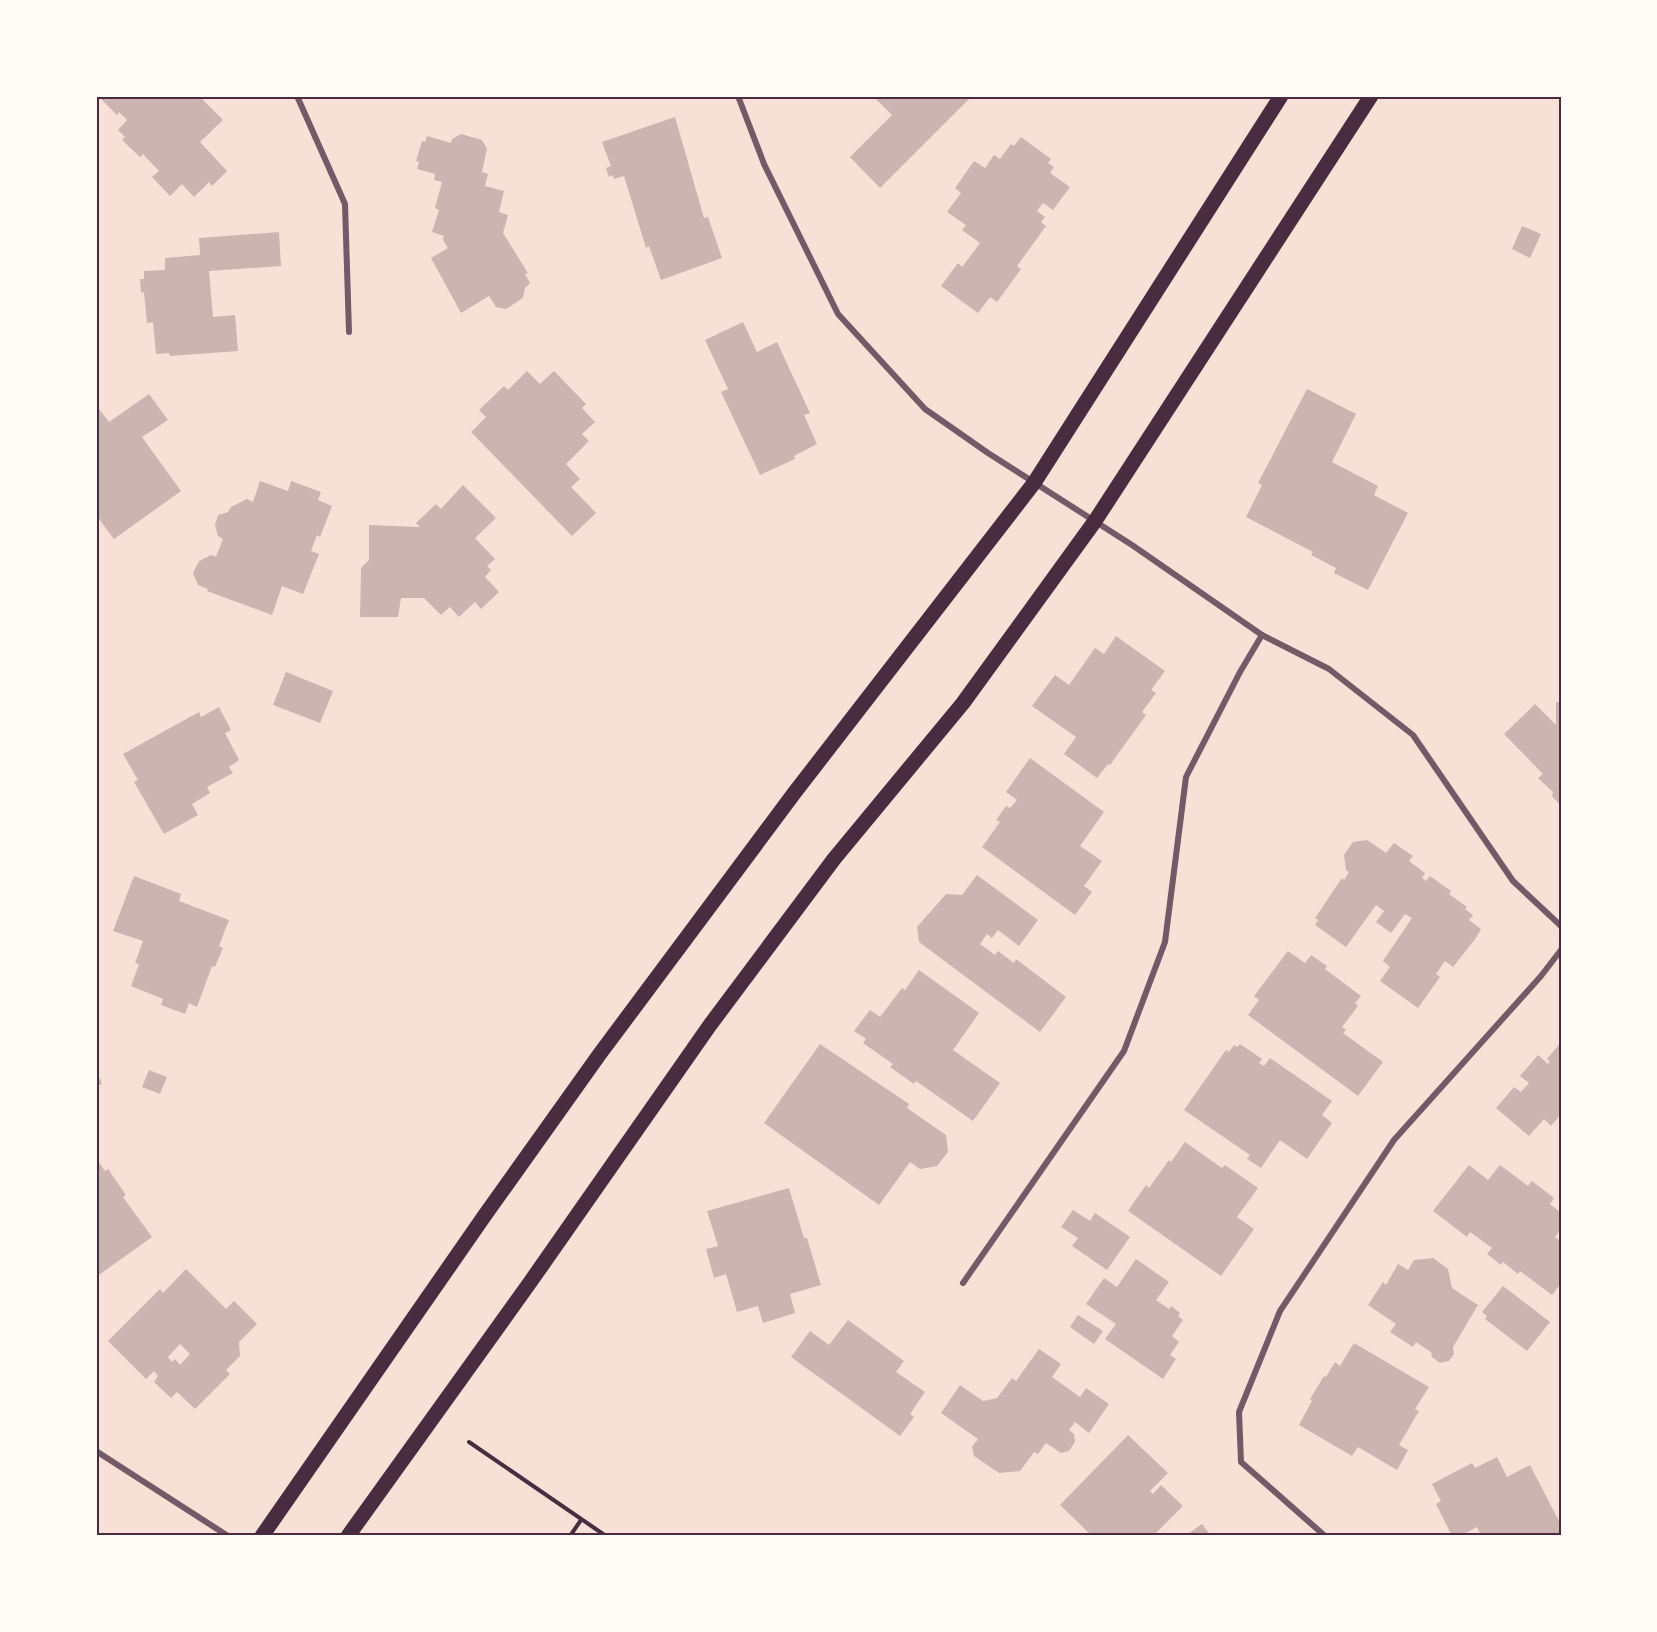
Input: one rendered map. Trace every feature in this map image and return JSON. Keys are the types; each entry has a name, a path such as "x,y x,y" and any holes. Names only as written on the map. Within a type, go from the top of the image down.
{"main road":[{"path":"262,1536 599,1055 795,792 1035,483 1281,96"},
{"path":"348,1536 531,1281 710,1025 834,860 963,703 1095,521 1371,96"}],"street":[{"path":"297,96 345,204 349,332"},
{"path":"738,96 764,164 838,314 925,409 1262,635 1329,669 1413,735 1513,881 1561,926"},
{"path":"963,1283 1124,1051 1165,942 1186,777 1239,672 1262,635"},
{"path":"1325,1536 1240,1462 1239,1412 1280,1311 1394,1140 1541,976 1561,950"},
{"path":"96,1451 228,1536"}],"path":[{"path":"470,1442 606,1536"},
{"path":"570,1536 582,1519"}],"building":[{"path":"199,96 223,120 200,142 227,171 212,186 209,182 194,197 182,184 170,196 152,177 159,171 143,154 140,157 122,140 125,137 118,130 127,120 119,112 117,115 99,97"},
{"path":"873,96 972,96 880,188 850,157 892,115"},
{"path":"675,117 704,218 708,217 722,258 661,280 649,246 646,248 624,176 614,179 613,175 609,177 606,168 611,166 602,142"},
{"path":"461,134 482,140 487,149 482,172 488,174 485,186 504,191 499,212 508,215 503,233 528,273 525,274 530,283 525,288 523,298 506,309 496,307 489,296 461,313 431,258 448,248 443,240 444,236 432,232 439,210 435,208 442,182 434,180 435,174 417,169 419,162 416,161 422,141 425,142 427,136 451,143 452,139"},
{"path":"1021,137 1051,159 1048,163 1054,167 1050,173 1070,187 1053,210 1043,203 1037,211 1045,217 1041,222 1046,226 1017,266 1021,269 997,302 990,297 978,313 941,286 958,263 962,267 980,243 962,230 966,225 947,212 961,193 955,188 974,161 985,168 994,155 1000,159 1011,144 1014,146"},
{"path":"1522,226 1541,234 1530,258 1512,249"},
{"path":"279,232 281,266 209,271 213,317 235,315 238,351 170,356 169,353 156,354 153,322 147,323 144,292 141,293 140,279 144,279 144,271 165,270 165,258 200,255 199,238"},
{"path":"743,322 757,352 777,342 810,413 804,415 817,444 794,456 795,459 760,475 721,392 728,389 705,340"},
{"path":"527,371 540,384 554,371 586,404 582,408 595,422 582,434 589,441 566,464 580,479 571,487 596,513 572,536 471,432 486,417 479,410 504,386 508,390"},
{"path":"1307,389 1356,414 1332,462 1378,486 1374,495 1408,513 1368,590 1334,573 1336,568 1311,555 1313,552 1246,517 1262,485 1258,483"},
{"path":"149,394 168,420 142,437 181,491 114,539 96,515 96,405 109,422"},
{"path":"260,481 288,491 291,481 321,492 318,500 332,506 320,537 317,535 311,551 319,554 303,594 282,586 272,615 207,591 208,589 198,585 193,573 199,561 211,555 216,557 223,539 218,536 215,525 218,515 228,512 231,507 247,499 253,502"},
{"path":"463,485 496,518 475,538 495,559 487,566 491,570 485,577 499,592 481,609 475,602 459,617 450,607 441,615 424,598 401,598 398,617 360,617 361,568 369,560 369,525 420,527 416,523 436,504 441,509"},
{"path":"1116,636 1165,671 1151,690 1156,693 1142,712 1146,715 1110,765 1108,764 1097,778 1064,754 1076,737 1032,706 1055,675 1069,685 1095,648 1104,654"},
{"path":"286,672 333,691 320,723 273,705"},
{"path":"1556,702 1561,702 1561,806 1552,796 1553,792 1538,778 1543,774 1504,734 1535,704 1556,725"},
{"path":"219,707 231,730 225,733 239,760 229,767 233,773 207,787 210,793 192,804 198,815 164,834 134,782 138,780 123,754 199,712 201,717"},
{"path":"1030,758 1104,812 1080,846 1102,861 1084,886 1092,892 1075,915 982,847 1000,822 996,820 1006,806 1010,808 1017,800 1006,792"},
{"path":"1367,840 1386,853 1394,843 1413,856 1409,861 1425,873 1422,878 1426,881 1430,876 1451,891 1449,894 1467,907 1465,909 1473,915 1469,920 1481,929 1453,967 1445,961 1436,974 1440,977 1418,1008 1380,981 1390,967 1383,961 1412,918 1405,914 1391,933 1376,922 1384,911 1376,905 1346,947 1315,925 1318,920 1315,918 1342,878 1344,880 1349,872 1346,870 1344,855 1353,842"},
{"path":"977,875 1038,920 1019,946 998,930 992,938 987,934 980,944 995,955 998,951 1014,963 1016,959 1066,997 1040,1032 919,942 917,927 946,894 962,895"},
{"path":"134,876 181,894 179,901 229,920 219,946 223,948 215,967 212,966 197,1007 189,1003 185,1014 161,1005 163,999 131,986 139,964 135,963 143,941 113,931"},
{"path":"1288,951 1305,963 1311,955 1327,966 1325,969 1361,996 1355,1003 1358,1006 1342,1027 1346,1030 1343,1033 1383,1062 1358,1096 1248,1015 1259,1000 1254,996"},
{"path":"919,970 979,1013 953,1050 1000,1083 973,1121 916,1081 914,1084 890,1067 893,1064 863,1043 866,1039 854,1031 870,1010 880,1017 902,988 905,990"},
{"path":"1561,1042 1561,1114 1551,1126 1544,1119 1529,1136 1496,1108 1514,1087 1521,1092 1529,1083 1520,1076 1538,1055 1548,1064 1550,1062 1547,1059"},
{"path":"820,1044 909,1104 907,1108 946,1135 948,1152 937,1166 920,1169 910,1162 879,1205 764,1123"},
{"path":"1240,1044 1262,1059 1259,1063 1264,1066 1270,1058 1332,1101 1322,1115 1332,1123 1307,1159 1280,1140 1261,1168 1247,1159 1250,1155 1184,1110 1226,1050 1229,1052 1234,1045 1237,1047"},
{"path":"96,1069 102,1084 96,1086"},
{"path":"149,1070 167,1077 160,1094 142,1087"},
{"path":"1185,1142 1222,1168 1225,1165 1258,1188 1237,1217 1254,1229 1221,1276 1128,1211 1146,1185 1149,1188"},
{"path":"96,1158 105,1171 108,1169 126,1195 123,1197 152,1237 96,1277"},
{"path":"1469,1165 1488,1180 1500,1165 1528,1186 1532,1181 1554,1198 1550,1204 1561,1213 1561,1229 1555,1237 1561,1242 1561,1283 1552,1295 1520,1271 1518,1274 1503,1262 1501,1265 1487,1254 1492,1248 1470,1232 1467,1237 1433,1211"},
{"path":"789,1188 821,1285 790,1294 795,1313 763,1323 758,1306 737,1312 726,1274 714,1278 706,1249 718,1246 707,1211"},
{"path":"1073,1210 1090,1221 1095,1213 1130,1237 1107,1270 1072,1246 1078,1238 1061,1227"},
{"path":"1433,1258 1448,1269 1452,1288 1478,1305 1453,1347 1454,1354 1449,1361 1440,1363 1432,1357 1431,1352 1416,1342 1413,1347 1390,1332 1396,1324 1368,1305 1383,1282 1386,1285 1398,1264 1408,1270 1414,1260"},
{"path":"1136,1259 1169,1282 1156,1300 1169,1309 1171,1306 1180,1313 1178,1316 1183,1320 1172,1336 1179,1342 1170,1355 1176,1359 1163,1379 1105,1339 1116,1324 1086,1304 1104,1278 1117,1287"},
{"path":"186,1269 226,1309 234,1301 257,1324 239,1342 240,1356 226,1370 230,1374 195,1409 177,1392 171,1398 154,1382 158,1376 154,1371 146,1379 108,1341 160,1289 163,1293","holes":["180,1344 190,1354 180,1365 175,1359 172,1362 168,1357"]},
{"path":"1503,1286 1550,1322 1527,1351 1485,1319 1487,1316 1482,1312"},
{"path":"1078,1315 1103,1331 1094,1344 1070,1327"},
{"path":"848,1320 904,1361 896,1372 925,1392 910,1414 914,1417 900,1436 791,1357 810,1331 829,1345"},
{"path":"1354,1343 1429,1387 1415,1409 1419,1411 1399,1445 1408,1450 1397,1470 1358,1447 1352,1456 1299,1425 1312,1401 1310,1399 1324,1376 1326,1377 1335,1362 1340,1366"},
{"path":"1039,1349 1061,1364 1052,1377 1080,1397 1086,1388 1109,1404 1089,1433 1075,1422 1069,1430 1074,1434 1075,1442 1069,1451 1061,1453 1046,1443 1038,1454 1034,1452 1020,1471 999,1473 974,1456 972,1447 978,1439 941,1413 960,1385 983,1401 997,1398 1012,1378 1016,1381"},
{"path":"1128,1435 1168,1473 1150,1491 1153,1494 1161,1485 1183,1506 1153,1536 1092,1536 1060,1505"},
{"path":"1497,1457 1507,1477 1530,1465 1561,1525 1561,1536 1481,1536 1477,1527 1460,1536 1452,1536 1436,1504 1441,1501 1432,1484 1472,1463 1475,1468"},
{"path":"1202,1524 1211,1536 1185,1536"}]}
